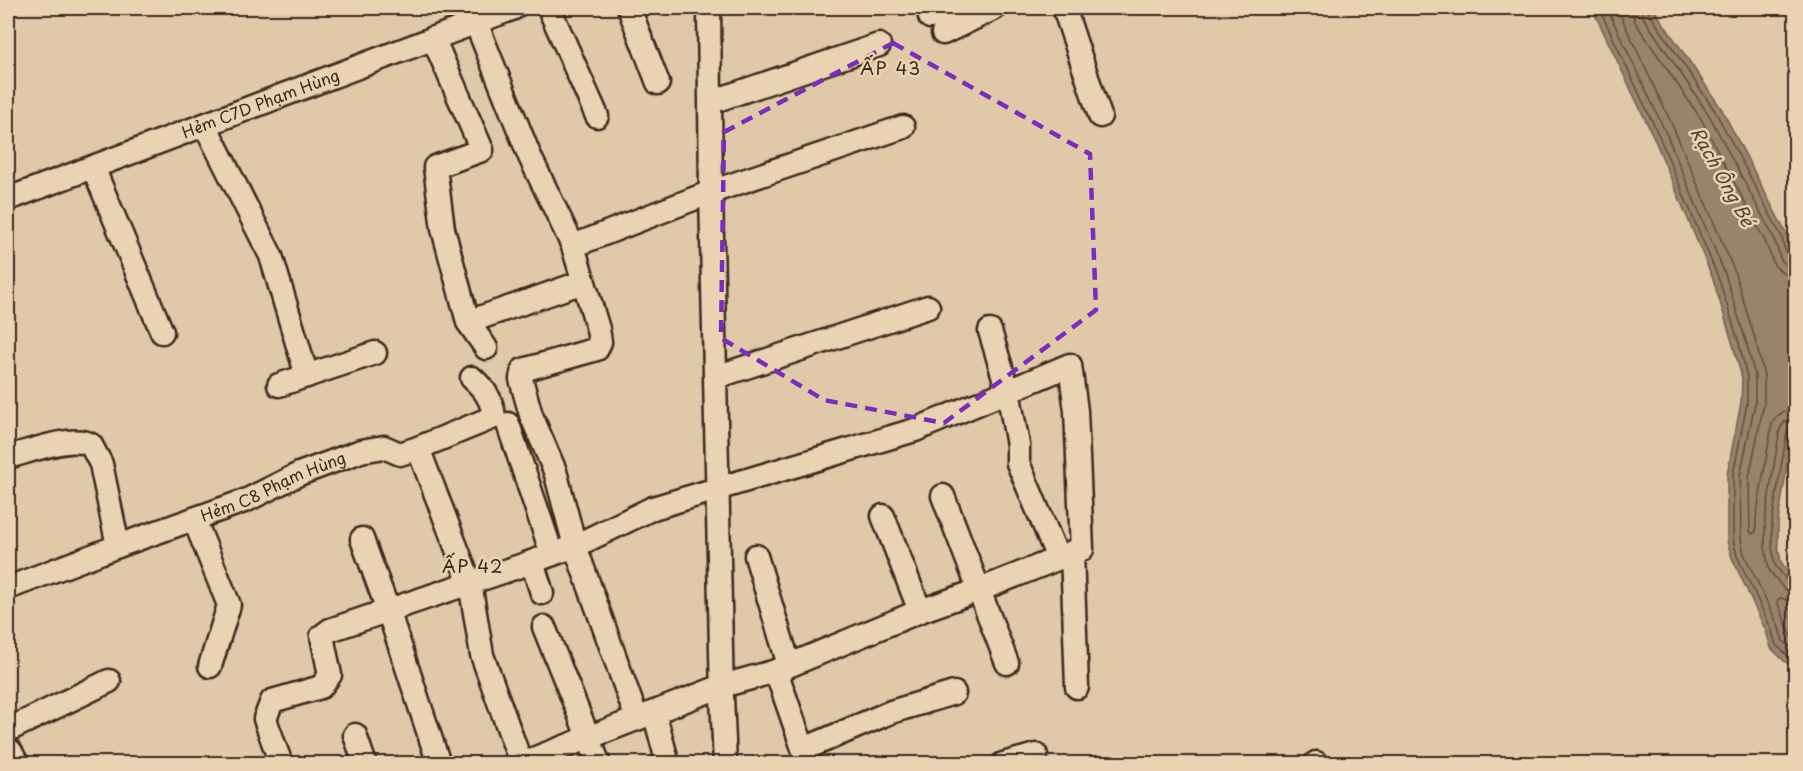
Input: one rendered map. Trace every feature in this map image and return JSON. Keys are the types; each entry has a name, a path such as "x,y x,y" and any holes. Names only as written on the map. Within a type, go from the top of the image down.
{"main road":[{"path":"8,753 14,764"}],"street":[{"name":"Hẻm C7D Phạm Hùng","path":"8,199 433,39 473,15 514,8"},
{"path":"549,8 597,116"},
{"path":"629,8 658,83"},
{"path":"709,8 711,192 725,764"},
{"path":"940,19 994,8"},
{"path":"1064,8 1100,116"},
{"path":"473,15 530,158 573,246 598,329 600,345 597,349 524,370 521,379 531,415 555,471 575,546 645,715 668,764"},
{"path":"433,39 482,150 435,167 443,229 468,322 486,348"},
{"path":"711,102 879,45"},
{"path":"206,125 271,256 307,376"},
{"path":"573,246 711,192 903,127"},
{"path":"93,167 162,332"},
{"path":"468,322 584,282"},
{"path":"716,376 928,307"},
{"path":"990,331 1008,390 1018,445 1018,463 1070,553"},
{"path":"279,385 375,353"},
{"path":"281,764 266,719 272,701 321,687 330,675 322,636 330,630 575,546 653,508 915,430 1070,364 1076,411 1070,553 1077,687"},
{"name":"Hẻm C8 Phạm Hùng","path":"8,588 247,500 299,474 361,451 384,447 400,454 494,417 490,398 472,378"},
{"path":"508,424 542,558 542,593"},
{"path":"8,457 62,443 80,442 91,445 101,464 118,546"},
{"path":"418,448 470,583 482,656 524,763 722,686 782,668 920,610 979,590 1070,553"},
{"path":"943,496 1007,663"},
{"path":"884,516 920,610"},
{"path":"194,519 229,604 210,666"},
{"path":"362,539 439,764"},
{"path":"756,556 782,668 806,756 891,712 954,693"},
{"path":"544,627 600,764"},
{"path":"8,729 109,681"},
{"path":"355,735 364,764"},
{"path":"1003,764 1036,754"}],"highlighted area":[{"path":"893,43 1090,154 1096,310 944,423 824,400 721,338 724,132"}],"water":[{"name":"Rạch Ông Bé","path":"1592,8 1653,8 1721,108 1786,233 1795,262 1796,410 1778,522 1778,546 1781,562 1795,582 1795,668 1771,648 1766,631 1732,558 1727,541 1727,474 1741,403 1742,378 1713,279 1654,138"}],"district":[{"name":"ẤP 43","path":"891,69"},
{"name":"ẤP 42","path":"473,567"}]}
